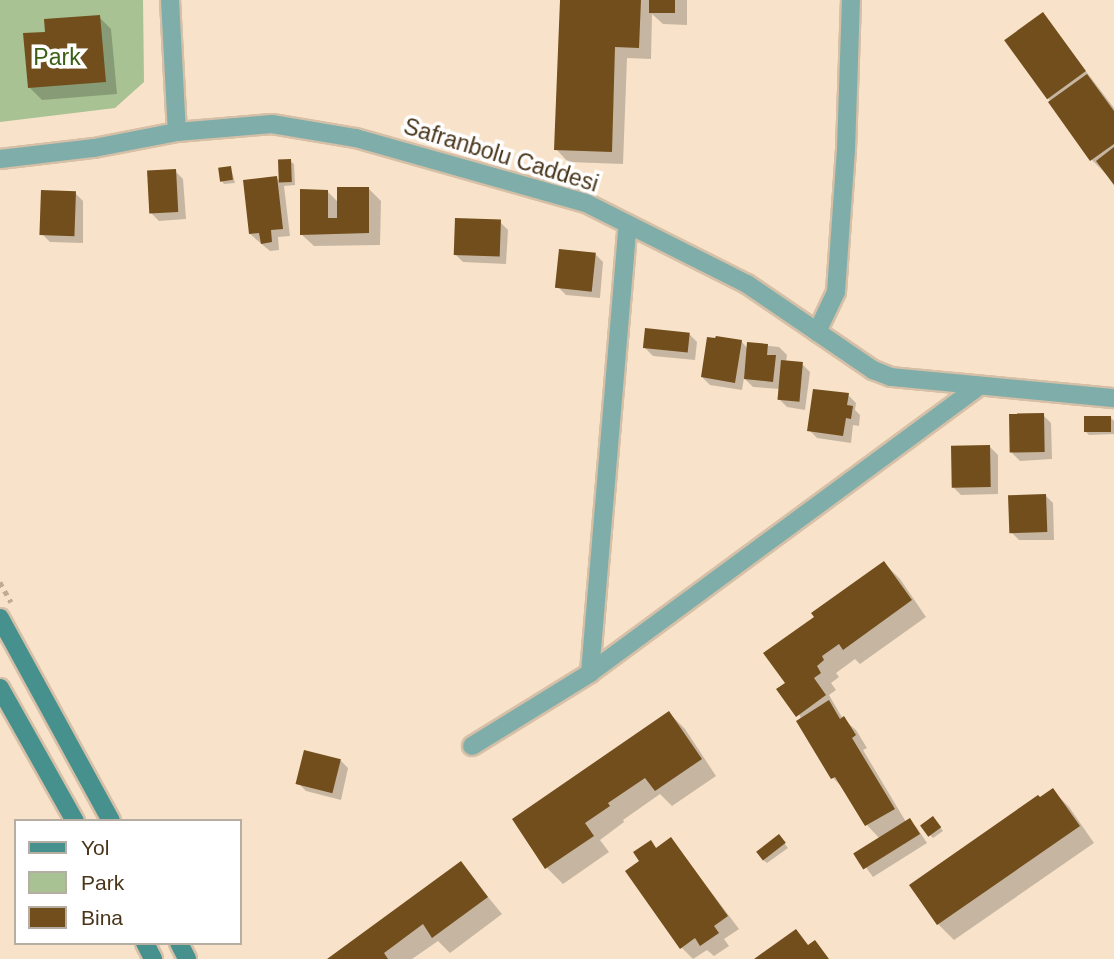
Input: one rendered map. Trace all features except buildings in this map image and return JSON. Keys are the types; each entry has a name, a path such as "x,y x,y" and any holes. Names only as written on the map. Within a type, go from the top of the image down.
{"main road":[{"path":"0,618 110,819"},
{"path":"0,688 74,819"}],"street":[{"path":"170,0 177,132"},
{"path":"817,332 836,292 846,150 851,0"},
{"name":"Safranbolu Caddesi","path":"0,159 94,148 177,132 272,124 356,138 586,203 747,284 873,370 891,377 1114,398"},
{"path":"590,673 628,225"},
{"path":"472,746 590,673 979,386"}],"green space":[{"name":"Park","path":"0,0 143,0 144,82 115,108 0,122"}]}
